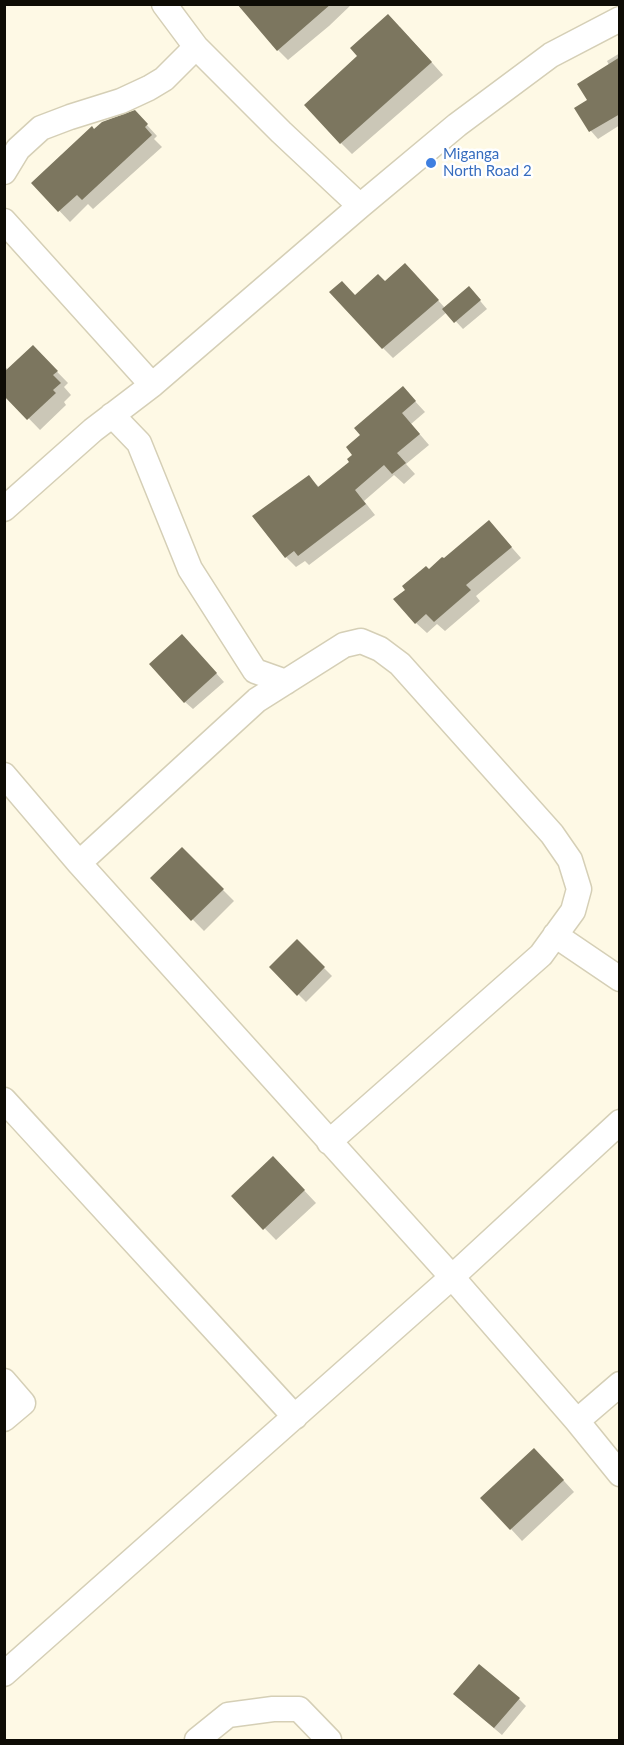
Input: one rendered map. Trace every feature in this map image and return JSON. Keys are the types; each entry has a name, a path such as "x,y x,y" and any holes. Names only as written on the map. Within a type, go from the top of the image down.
{"street":[{"path":"166,5 196,47 281,132 360,206"},
{"path":"4,509 93,430 152,385 360,206 457,126 551,54 620,19"},
{"path":"4,172 18,149 41,128 121,101 149,88 164,79 196,47"},
{"path":"4,222 152,385"},
{"path":"112,415 139,443 190,569 255,671 286,682"},
{"path":"79,863 257,700 344,645 361,641 380,649 400,664 552,834 570,860 579,889 573,910 541,956 329,1142"},
{"path":"4,775 79,863 452,1277 620,1474"},
{"path":"555,935 620,979"},
{"path":"4,1100 295,1417"},
{"path":"4,1674 452,1277 620,1122"},
{"path":"4,1381 23,1403 4,1419"},
{"path":"577,1421 620,1384"},
{"path":"197,1740 228,1715 273,1709 299,1709 329,1740"}],"building":[{"path":"237,4 331,4 277,51"},
{"path":"388,14 432,62 340,144 304,105 357,56 350,48"},
{"path":"620,57 620,114 589,132 574,108 587,100 577,84"},
{"path":"135,110 148,124 145,127 152,135 82,200 77,195 58,212 31,183 92,126 94,129 102,122"},
{"path":"405,263 439,300 382,349 329,292 342,281 355,295 378,274 385,281"},
{"path":"469,286 481,300 454,323 442,309"},
{"path":"33,345 58,371 53,375 61,383 53,390 56,393 27,420 4,396 4,372"},
{"path":"403,386 416,401 402,413 420,434 397,453 406,463 392,474 384,465 355,490 366,504 298,556 294,551 285,558 252,516 309,475 318,487 349,462 347,459 352,455 346,447 360,435 354,428"},
{"path":"489,520 512,547 466,585 471,590 434,622 426,614 415,624 393,599 405,590 402,586 426,566 429,569 442,557 444,558"},
{"path":"182,634 217,673 184,703 149,664"},
{"path":"182,847 224,889 191,921 150,878"},
{"path":"297,939 325,967 297,996 269,967"},
{"path":"273,1156 305,1190 263,1230 231,1196"},
{"path":"534,1448 564,1480 510,1530 480,1498"},
{"path":"479,1664 520,1698 494,1728 453,1694"}],"place":[{"name":"Miganga North Road 2","path":"431,163"}]}
